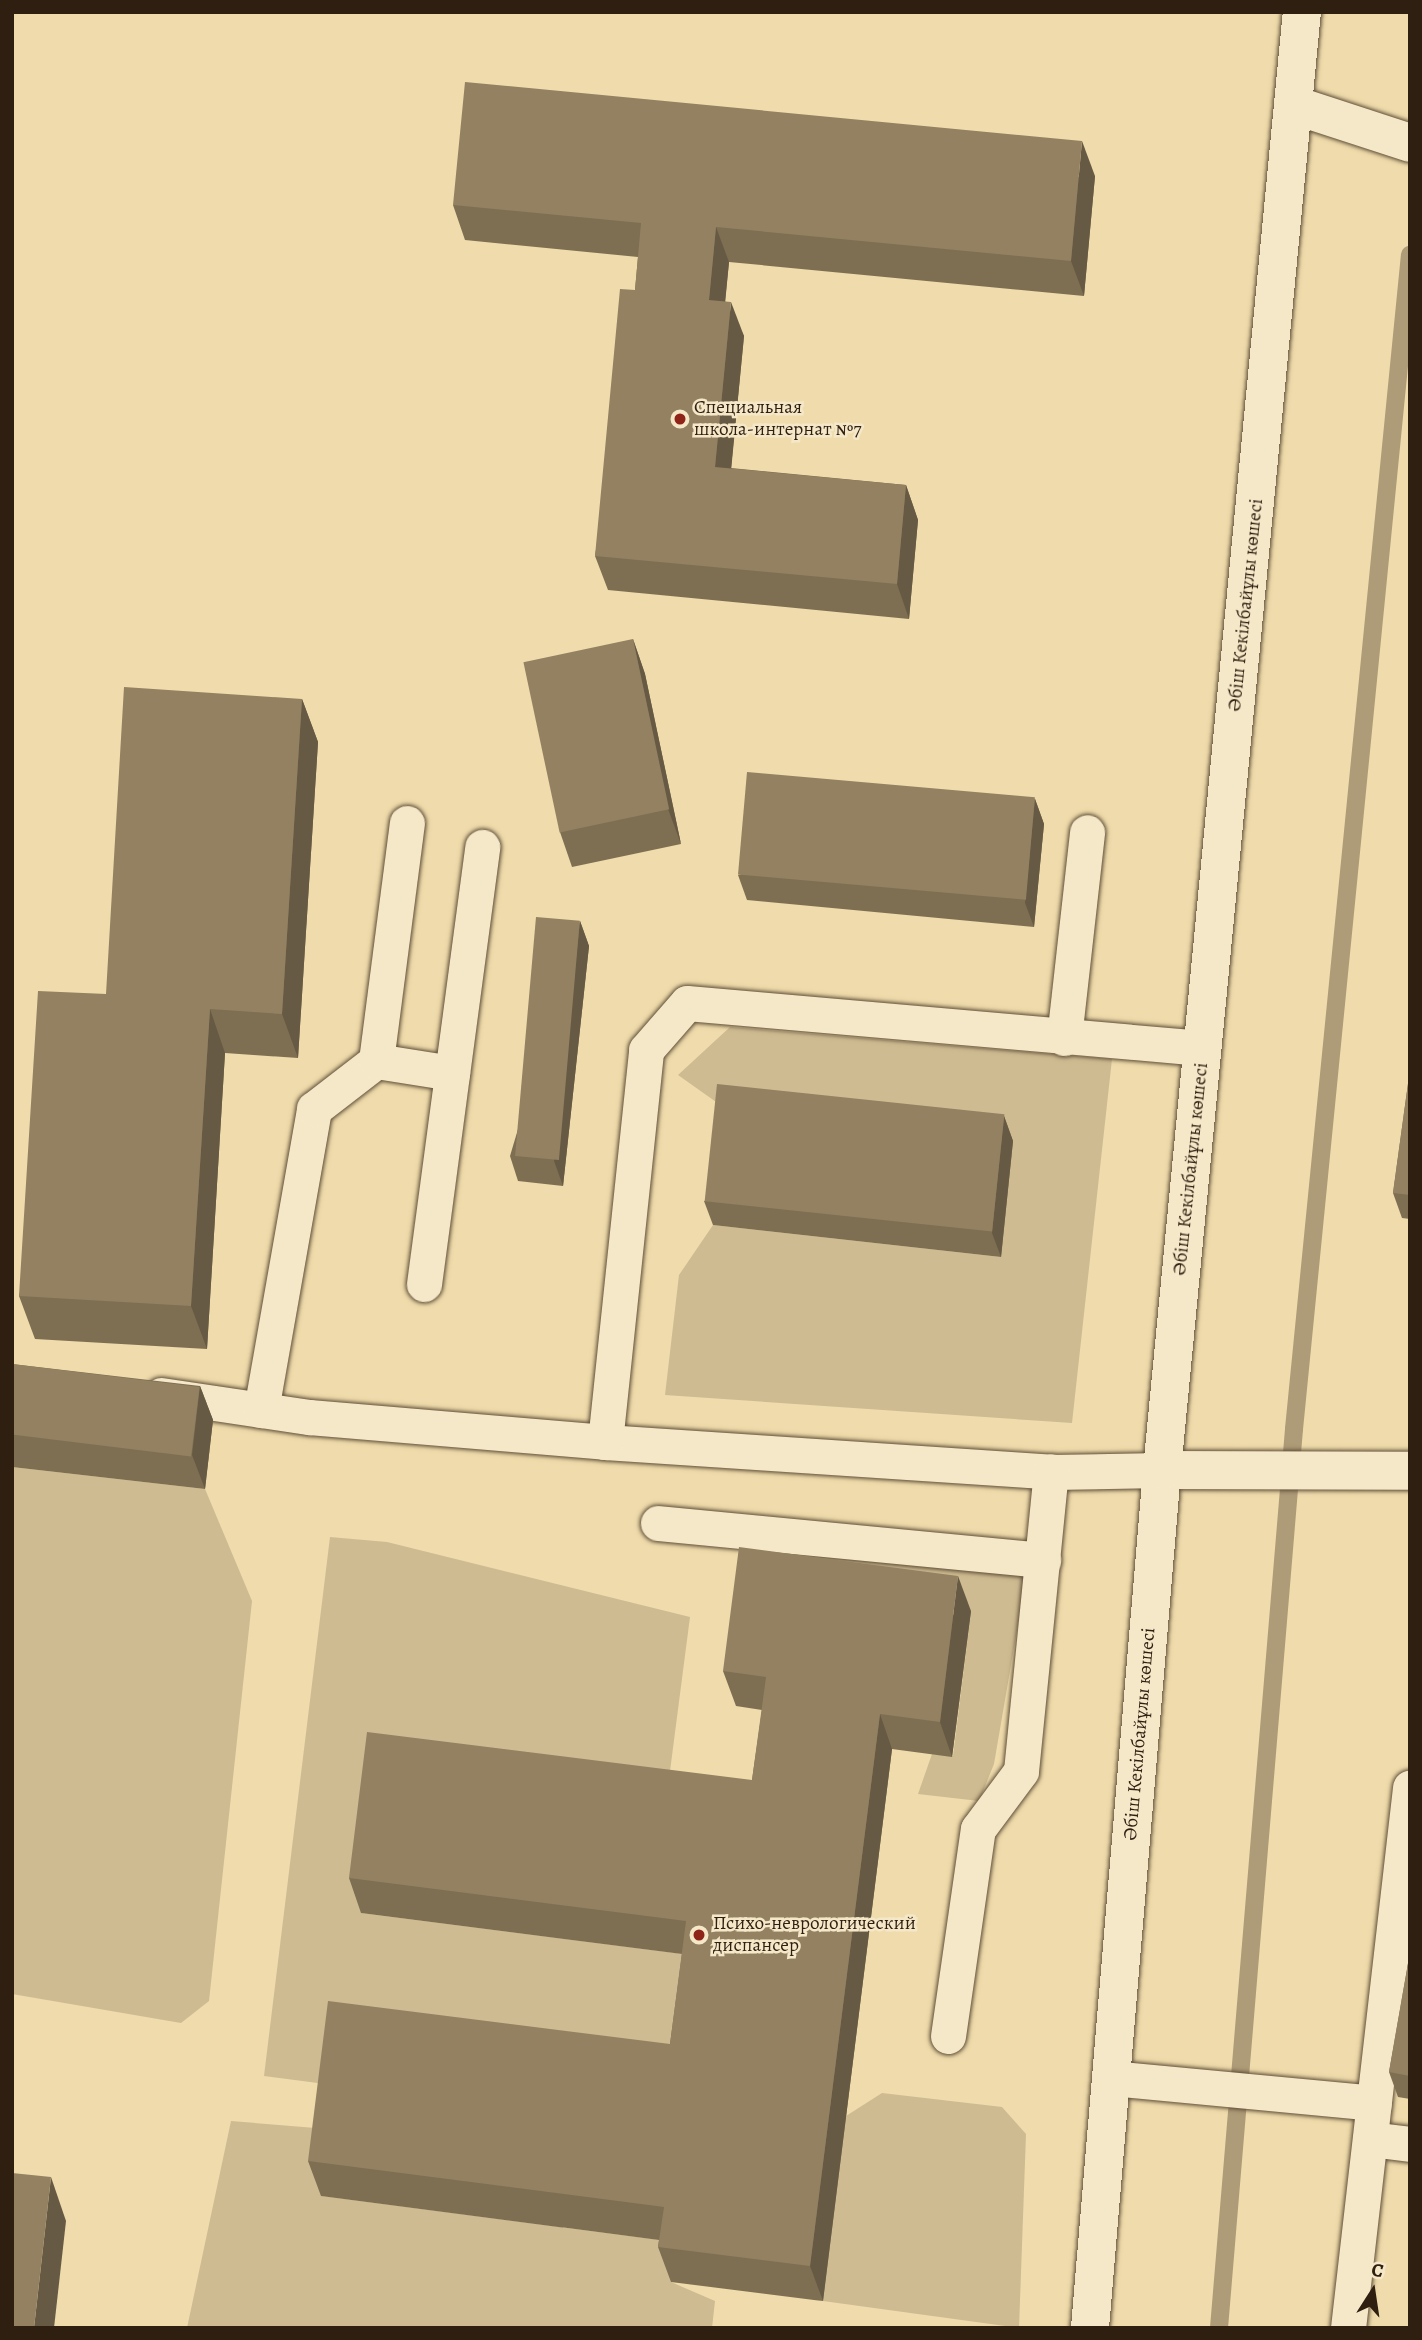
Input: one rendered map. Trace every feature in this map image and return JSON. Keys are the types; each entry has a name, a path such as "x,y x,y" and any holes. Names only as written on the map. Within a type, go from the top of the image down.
{"street":[{"name":"Әбіш Кекілбайұлы көшесі","path":"1090,2328 1123,2079 1162,1470 1302,12"},
{"path":"1294,104 1410,143"},
{"path":"1162,1470 1410,1471"}],"lane":[{"path":"261,1410 314,1110 376,1061 407,823"},
{"path":"1064,1038 1087,832"},
{"path":"424,1284 482,847"},
{"path":"606,1442 646,1050 687,1003 1202,1048"},
{"path":"376,1061 452,1073"},
{"path":"130,1390 261,1410 606,1442 1051,1472 1162,1470"},
{"path":"948,2036 978,1829 1021,1770 1051,1472"},
{"path":"659,1523 1042,1560"},
{"path":"1348,2328 1410,1787"},
{"path":"1123,2079 1374,2103"},
{"path":"1370,2139 1410,2144"}],"shaded area":[{"path":"730,1027 1112,1059 1072,1423 665,1395 679,1275 713,1225 1001,1257 726,1109 678,1075"},
{"path":"12,1467 205,1489 252,1601 209,2001 181,2023 12,1994"},
{"path":"330,1537 387,1542 690,1617 666,1802 361,1913 699,1956 683,2078 333,2085 264,2076"},
{"path":"775,1550 1027,1572 994,1764 979,1801 918,1794 932,1754 953,1756 971,1611 751,1582"},
{"path":"882,2093 1002,2107 1026,2134 1019,2328 823,2301 846,2116"},
{"path":"231,2121 328,2129 322,2196 676,2242 671,2282 715,2301 712,2328 187,2328"}],"building":[{"name":"Специальная школа-интернат №7","path":"465,82 1082,141 1071,261 716,227 709,300 731,302 715,467 906,485 897,584 595,556 620,289 635,290 641,223 453,205"},
{"path":"633,639 669,809 560,832 523,662"},
{"path":"124,687 302,699 282,1014 210,1009 191,1306 19,1296 38,991 106,994"},
{"path":"747,772 1035,797 1026,900 738,875"},
{"path":"536,917 580,921 559,1160 515,1156"},
{"path":"1410,1069 1410,1195 1393,1193"},
{"path":"717,1084 1004,1114 992,1232 705,1201"},
{"path":"12,1364 200,1387 191,1457 12,1435"},
{"name":"Психо-неврологический диспансер","path":"739,1547 958,1576 940,1722 880,1714 810,2266 658,2247 664,2207 308,2161 328,2001 670,2044 686,1921 349,1878 367,1732 752,1780 766,1677 723,1671"},
{"path":"1410,1952 1410,2076 1389,2072"},
{"path":"12,2173 51,2177 34,2328 12,2328"}],"waterway":[{"path":"1219,2328 1294,1429 1410,255"}],"place":[{"name":"Специальная школа-интернат №7","path":"680,419"},
{"name":"Психо-неврологический диспансер","path":"699,1935"}]}
